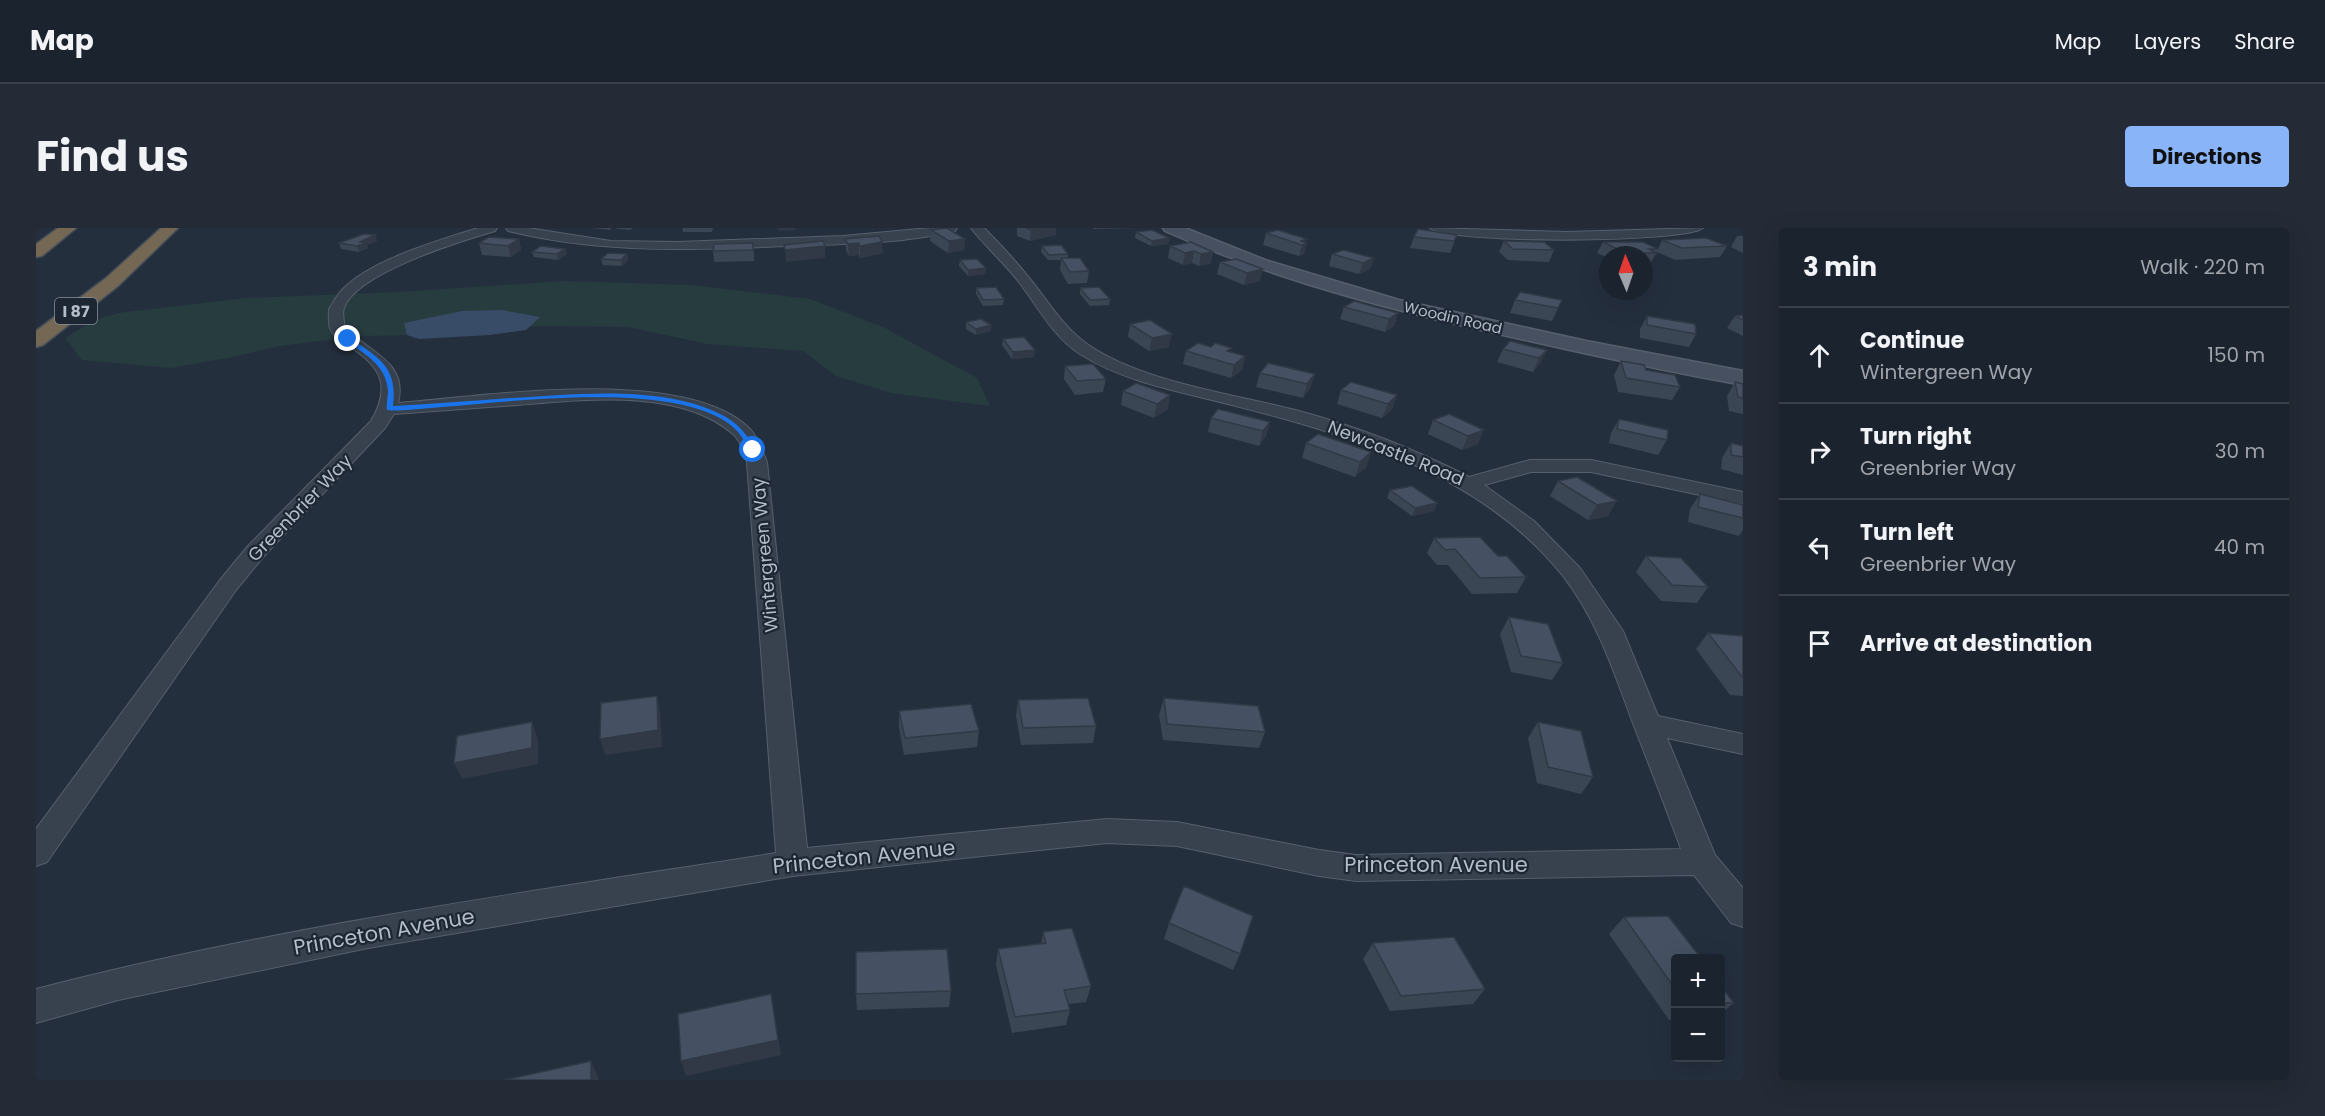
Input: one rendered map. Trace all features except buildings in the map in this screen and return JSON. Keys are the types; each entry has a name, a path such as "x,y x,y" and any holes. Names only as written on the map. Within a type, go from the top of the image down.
{"highway":[{"path":"36,252 68,228"},
{"name":"I 87","path":"36,341 115,279 171,228"},
{"path":"115,279 187,228"}],"street":[{"path":"389,409 391,392 388,374 376,360 348,339 337,326 340,304 356,284 404,258 491,228"},
{"path":"512,228 578,241 679,245 890,237 951,228"},
{"path":"742,228 751,244"},
{"name":"Newcastle Road","path":"977,228 1020,275 1062,330 1074,342 1093,353 1165,383 1360,434 1470,483 1531,529 1559,557 1598,608 1611,631 1702,862 1743,913"},
{"name":"Woodin Road","path":"1171,228 1238,257 1370,299 1502,330 1743,378"},
{"path":"1436,228 1504,235 1567,236 1697,228"},
{"name":"Wintergreen Way","path":"389,409 620,395 667,400 701,408 740,430 749,441 757,462 793,863"},
{"name":"Greenbrier Way","path":"36,854 228,585 256,551 379,424 389,409"},
{"path":"1470,483 1530,466 1591,466 1743,498"},
{"path":"1647,724 1743,744"},
{"name":"Princeton Avenue","path":"36,1006 118,984 368,933 793,863 1107,831 1177,834 1319,863 1356,868 1702,862"}],"green space":[{"path":"565,281 691,285 810,299 883,327 977,378 990,406 891,393 836,376 803,351 707,344 628,327 543,326 422,335 361,336 279,346 171,368 82,360 65,338 93,321 118,313 245,298 398,292"}],"water":[{"path":"501,310 540,317 526,330 489,335 419,339 407,335 404,323 462,311"}],"route":[{"path":"348,339 376,360 388,374 391,392 389,409 577,396 650,397 701,408 724,419 740,430 753,450"}]}
